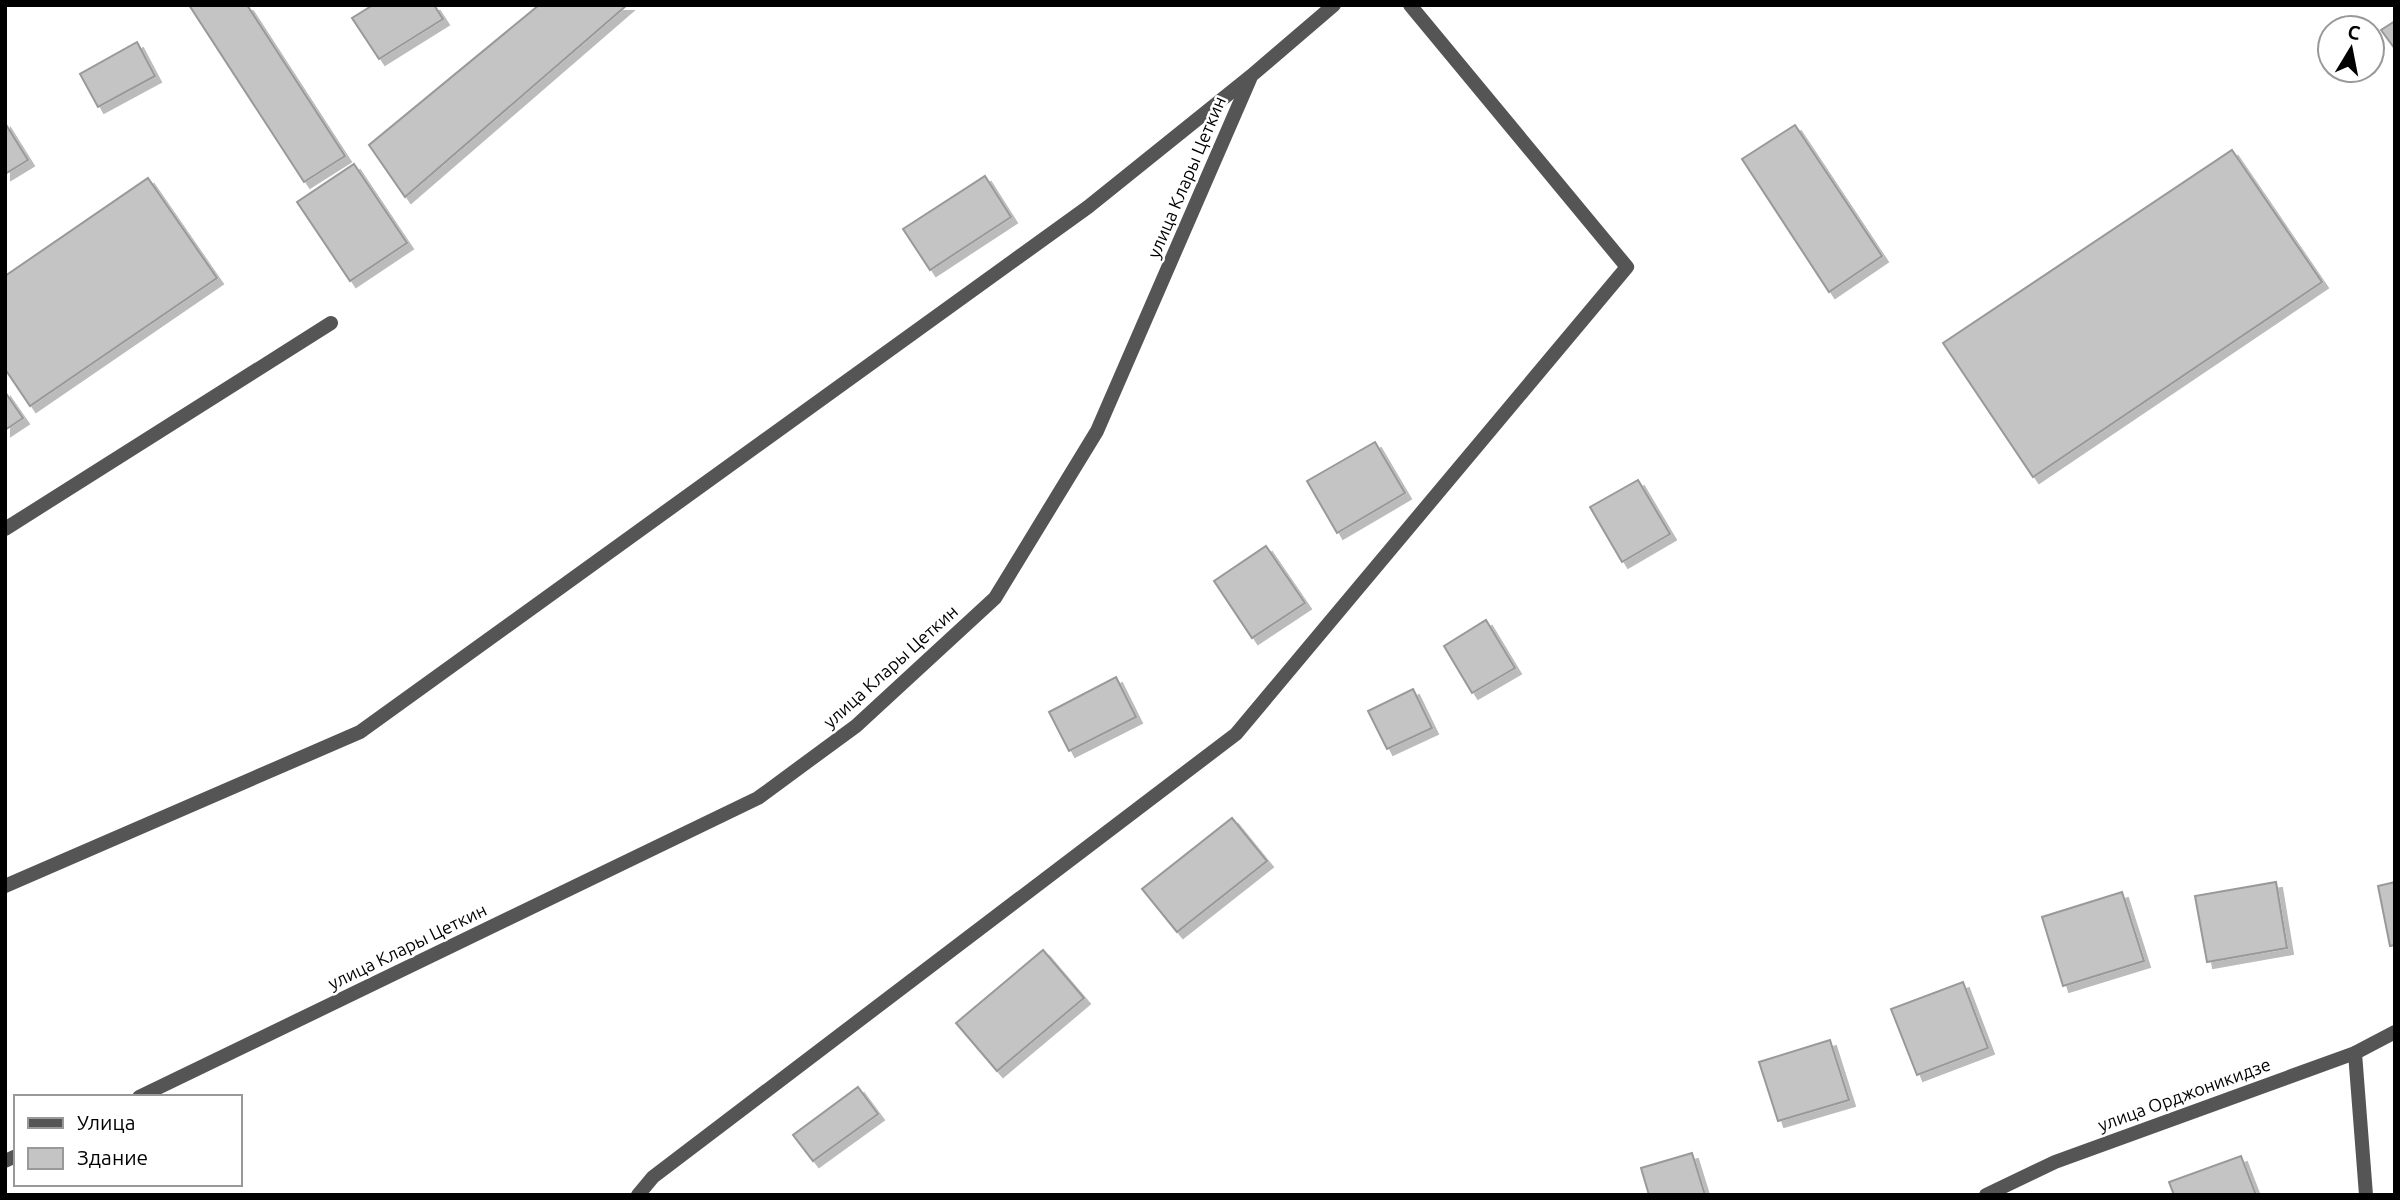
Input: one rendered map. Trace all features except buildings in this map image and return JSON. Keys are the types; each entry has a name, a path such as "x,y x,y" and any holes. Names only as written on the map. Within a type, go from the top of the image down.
{"street":[{"path":"5,886 360,732 1087,207 1251,76 1334,5"},
{"path":"638,1195 653,1177 1236,734 1627,267 1410,5"},
{"name":"улица Клары Цеткин","path":"143,1095 758,798 866,717 995,598 1097,430 1251,76"},
{"path":"5,529 331,323"},
{"name":"улица Орджоникидзе","path":"1986,1195 2055,1162 2355,1053 2395,1032"},
{"path":"2355,1053 2366,1195"}]}
